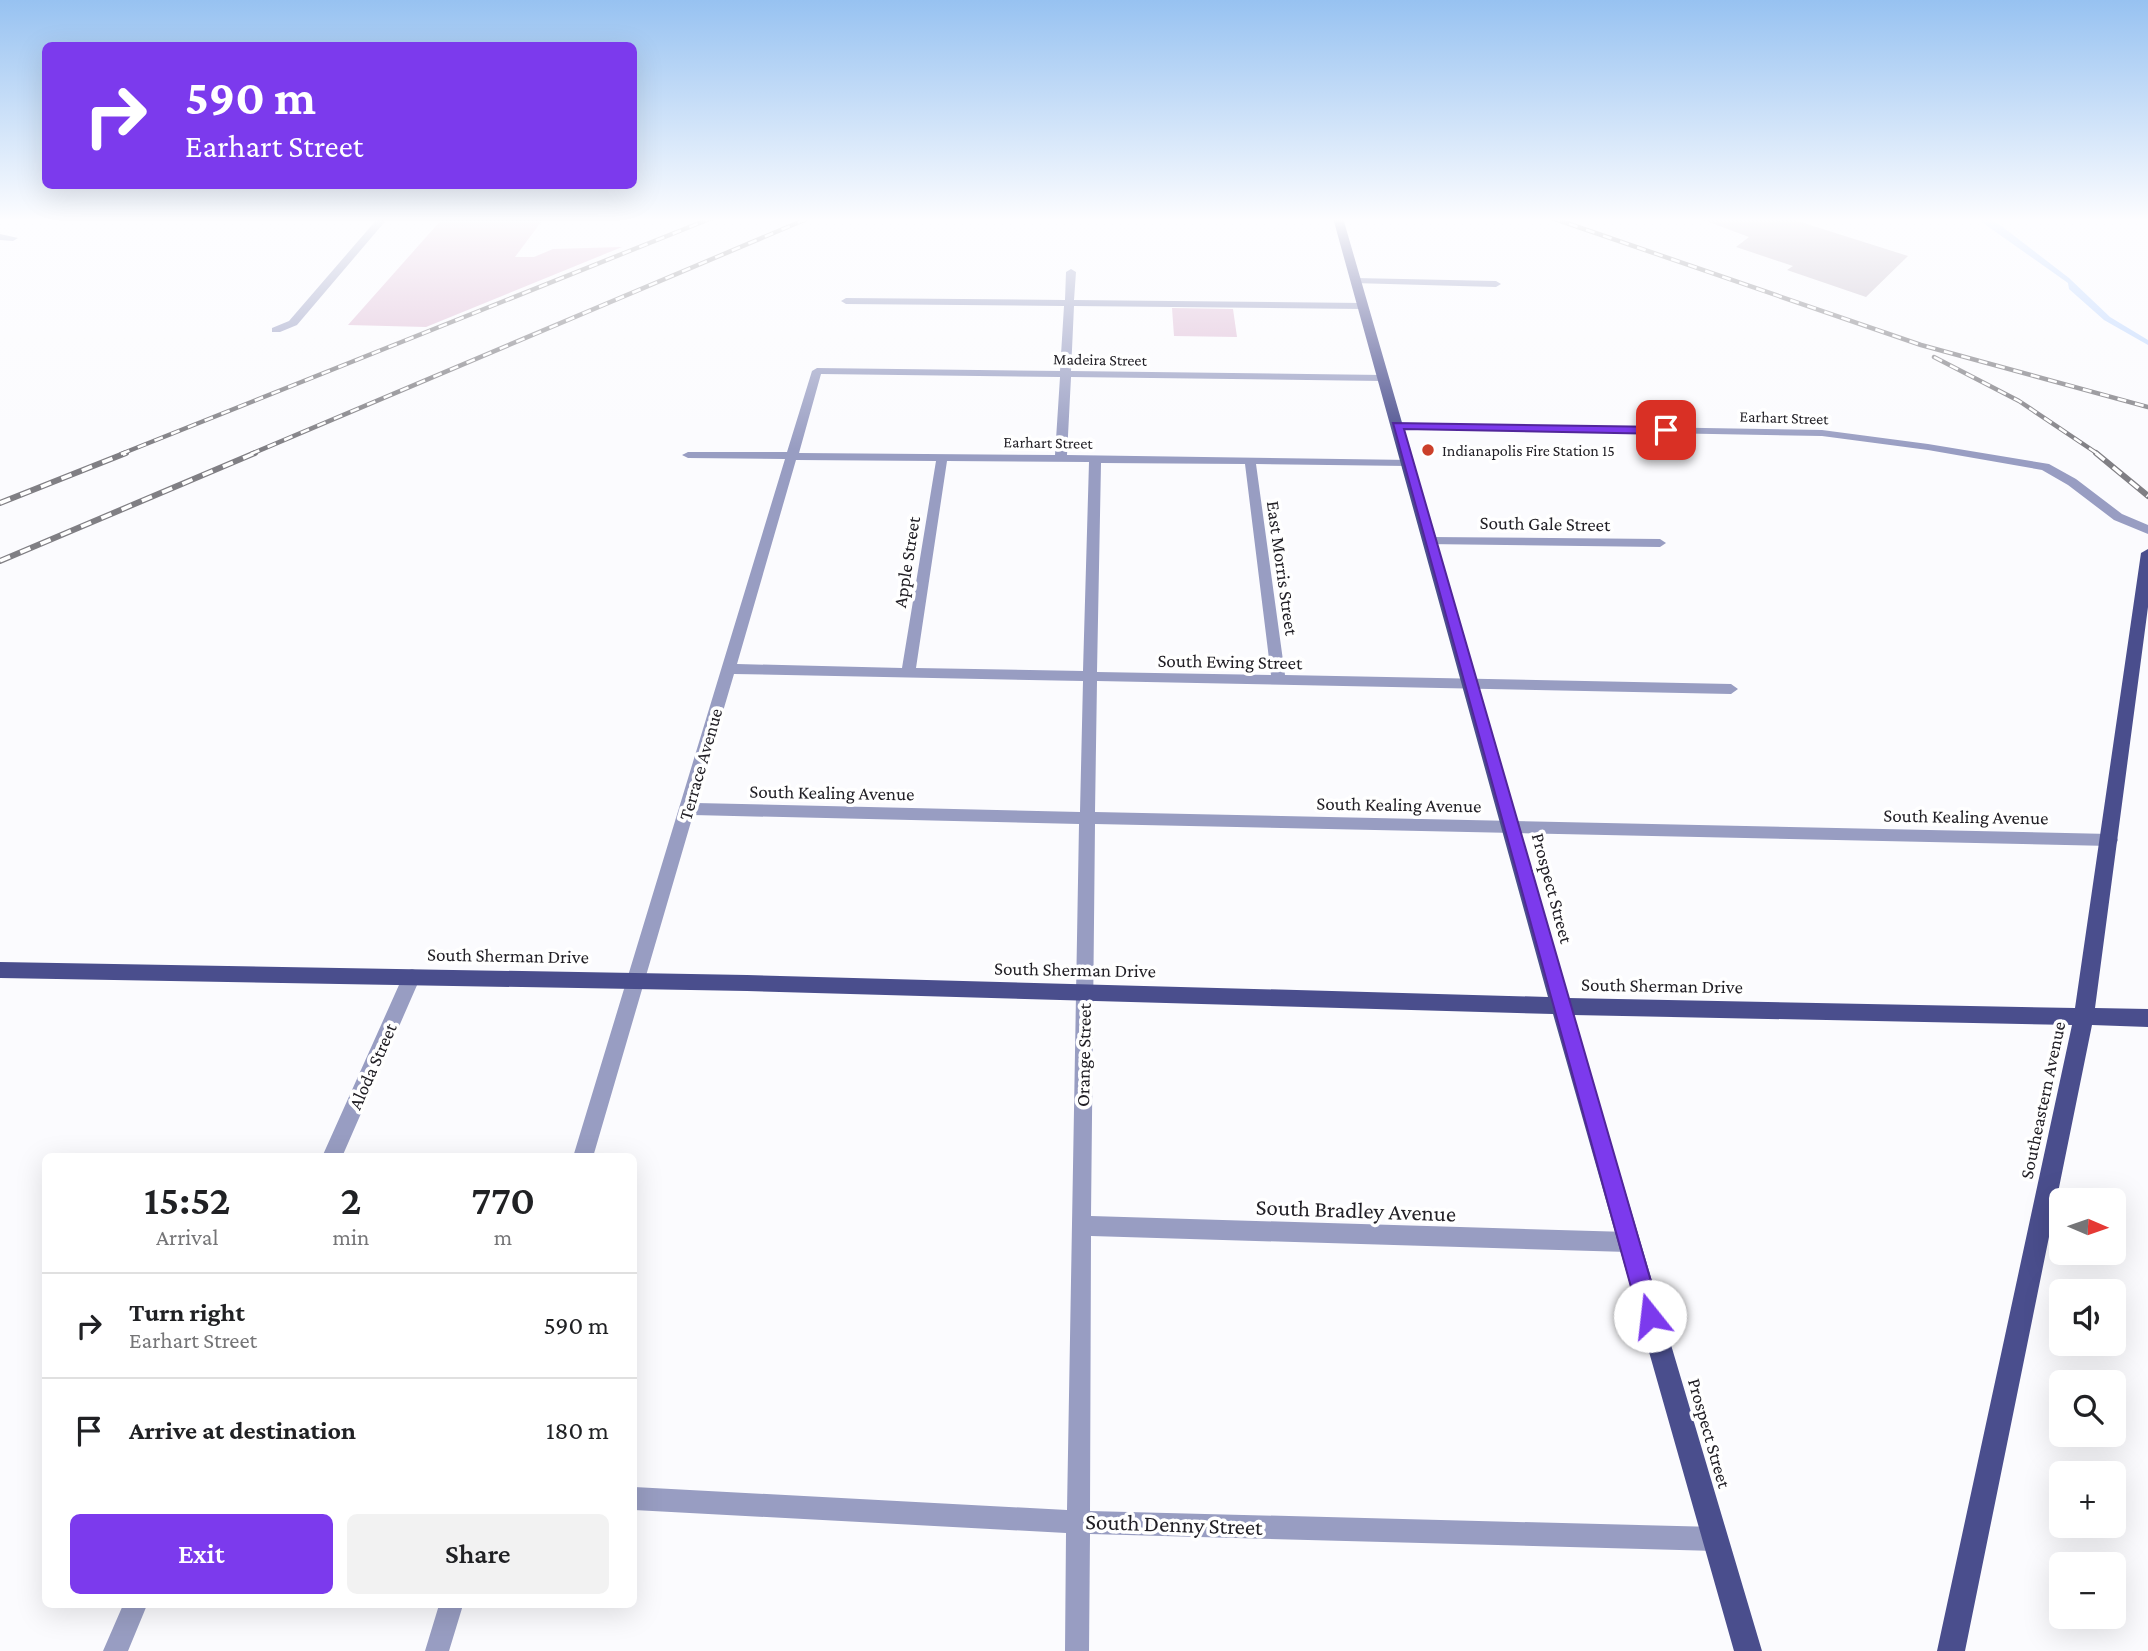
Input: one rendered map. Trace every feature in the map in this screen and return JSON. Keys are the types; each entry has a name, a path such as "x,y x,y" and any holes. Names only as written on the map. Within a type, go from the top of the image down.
{"main road":[{"name":"Prospect Street","path":"1360,295 1560,1006 1748,1651"},
{"name":"Southeastern Avenue","path":"1951,1651 2084,1017 2148,553"},
{"name":"South Sherman Drive","path":"0,970 1084,991 1560,1006 2148,1018"}],"street":[{"path":"276,330 293,323 317,295"},
{"path":"1060,458 1070,295"},
{"path":"846,301 1363,306"},
{"name":"Madeira Street","path":"817,371 1383,378"},
{"name":"Terrace Avenue","path":"584,1153 817,371"},
{"name":"Earhart Street","path":"1397,426 1822,433 1928,447 2045,467 2072,482 2118,517 2148,530"},
{"name":"Earhart Street","path":"688,455 1407,463"},
{"name":"Apple Street","path":"908,674 942,457"},
{"name":"Orange Street","path":"1077,1651 1084,991 1095,459"},
{"name":"East Morris Street","path":"1250,461 1279,681"},
{"name":"South Gale Street","path":"1429,541 1660,543"},
{"name":"South Ewing Street","path":"727,669 1731,689"},
{"name":"South Kealing Avenue","path":"686,809 2110,840"},
{"name":"Aloda Street","path":"334,1153 412,976"},
{"name":"South Bradley Avenue","path":"1082,1226 1628,1242"},
{"name":"South Denny Street","path":"637,1499 1077,1522 1716,1539"},
{"path":"115,1651 134,1608"},
{"path":"437,1651 450,1608"}],"shaded area":[{"path":"375,295 504,295 426,327 348,325"},
{"path":"1172,308 1233,309 1237,337 1174,336"}],"water":[{"path":"2076,295 2087,295 2110,317 2148,340 2148,345 2104,320"}],"railway":[{"path":"121,454 519,295"},
{"path":"251,454 627,295"},
{"path":"1776,295 1921,345 2148,407"},
{"path":"1934,357 2019,401 2098,454"},
{"path":"0,503 126,453"},
{"path":"0,561 255,453"},
{"path":"2096,453 2148,496"}],"place":[{"name":"Indianapolis Fire Station 15","path":"1428,450"}],"route":[{"path":"1650,1316 1397,426 1666,430"}]}
